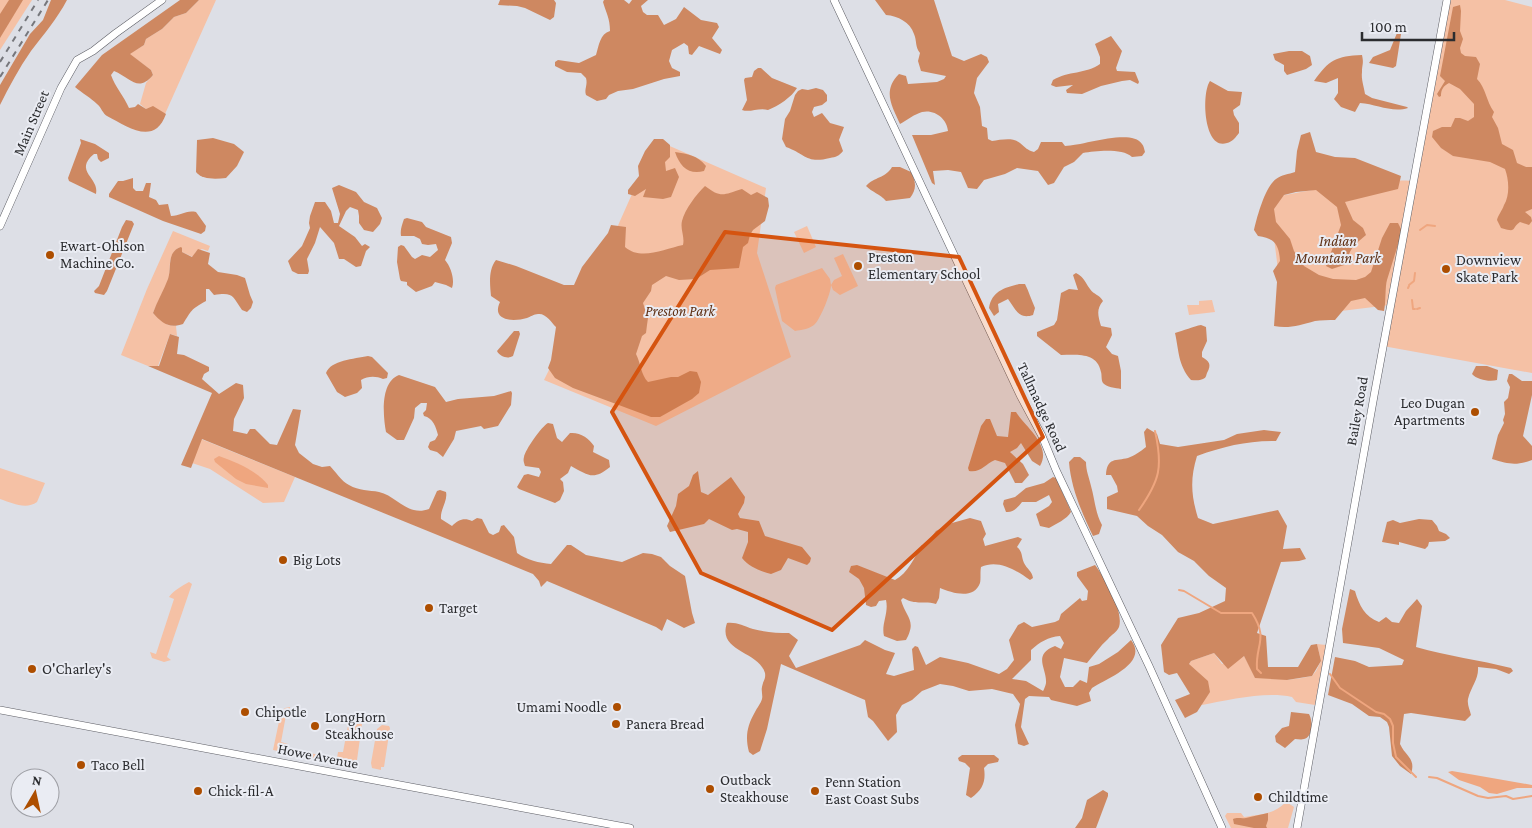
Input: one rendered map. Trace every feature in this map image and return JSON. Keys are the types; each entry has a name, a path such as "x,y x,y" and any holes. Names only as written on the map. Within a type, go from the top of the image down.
{"street":[{"name":"Main Street","path":"0,226 61,88 77,60 93,51 162,0"},
{"name":"Tallmadge Road","path":"834,0 1020,394 1042,436 1222,828"},
{"name":"Bailey Road","path":"1297,828 1447,0"},
{"name":"Howe Avenue","path":"0,710 630,828"}],"highlighted area":[{"path":"725,232 959,257 1043,437 832,630 701,573 612,412"}],"green space":[{"path":"0,0 32,0 0,50"},
{"path":"9,0 23,0 0,38 0,14"},
{"path":"51,0 67,0 55,20 22,64 0,105 0,85 30,34 43,20"},
{"path":"180,0 199,0 186,13 174,17 162,29 146,39 144,45 130,54 151,70 153,75 143,83 139,83 114,71 111,75 129,108 135,107 138,104 146,109 153,106 166,114 161,124 155,130 140,131 123,125 106,115 95,102 75,87 102,55"},
{"path":"199,0 216,0 165,114 154,108 146,109 140,104 146,83 153,75 151,70 129,54 144,45 146,39 162,29 174,17 186,13"},
{"path":"500,0 554,0 556,3 554,17 550,20 525,8 498,5"},
{"path":"604,0 624,0 629,4 632,0 648,0 641,6 643,12 647,15 658,15 664,25 676,19 684,7 701,20 717,23 719,27 712,38 722,50 720,54 699,46 692,55 689,54 688,46 684,43 672,50 669,61 672,68 680,72 680,76 633,89 618,91 609,95 606,99 597,101 586,95 586,78 581,73 567,72 555,66 555,62 558,60 579,63 596,55 602,37 610,31"},
{"path":"875,0 934,0 952,56 964,61 981,54 987,57 989,62 977,78 974,93 980,107 982,126 987,128 988,139 992,141 1014,140 1034,152 1038,149 1041,142 1062,142 1065,146 1106,139 1128,138 1136,139 1142,144 1145,152 1142,156 1132,157 1116,151 1083,153 1074,162 1064,167 1054,183 1048,185 1038,171 1017,168 1005,174 984,180 977,189 968,188 961,172 948,170 933,171 935,185 932,183 912,135 931,135 948,131 947,127 940,116 927,111 917,114 900,124 890,99 890,93 891,86 899,74 906,76 908,84 937,82 946,76 921,71 918,61 920,53 910,26 903,20 886,15"},
{"name":"Indian Mountain Park","path":"1447,0 1505,0 1532,7 1532,373 1383,346 1390,305 1284,318 1269,198 1360,183 1413,181"},
{"path":"1460,5 1460,31 1463,39 1460,48 1461,53 1465,56 1476,57 1480,64 1477,79 1494,112 1492,117 1498,128 1502,144 1513,150 1517,163 1526,167 1532,167 1532,209 1525,212 1531,217 1532,221 1529,225 1520,222 1513,230 1501,228 1497,220 1508,192 1505,169 1490,162 1453,156 1441,148 1432,137 1433,131 1442,127 1451,127 1455,118 1468,121 1474,117 1474,104 1460,89 1449,83 1443,88 1441,96 1439,97 1437,94 1445,81 1440,76 1453,7"},
{"path":"1397,33 1401,34 1396,66 1393,68 1369,63 1373,57 1390,50"},
{"path":"1111,36 1122,51 1116,68 1117,71 1135,72 1138,84 1130,80 1122,81 1101,86 1082,94 1067,93 1066,90 1073,85 1056,87 1051,85 1053,80 1059,77 1100,64 1100,57 1095,44"},
{"path":"1302,51 1310,56 1312,65 1287,75 1284,71 1284,65 1275,60 1273,54"},
{"path":"1362,55 1362,77 1365,94 1372,98 1408,108 1390,109 1360,103 1355,112 1341,107 1334,99 1338,93 1338,78 1326,83 1314,81 1324,68 1334,60"},
{"path":"761,68 772,78 797,88 792,95 768,110 742,110 747,100 744,80 745,78 752,77 754,71"},
{"path":"1210,81 1228,91 1242,92 1240,105 1233,110 1239,123 1239,133 1227,143 1219,143 1213,139 1206,120 1206,97"},
{"path":"816,88 823,90 827,95 827,101 822,105 814,107 812,112 814,117 822,113 830,123 844,127 839,140 843,151 836,157 822,160 811,159 786,147 782,139 785,119 790,111 795,95 802,89"},
{"name":"Indian Mountain Park","path":"1310,132 1316,152 1335,157 1355,158 1401,176 1398,189 1345,202 1353,220 1363,228 1366,235 1351,250 1347,264 1332,269 1326,266 1341,225 1337,207 1316,190 1284,195 1274,209 1276,222 1290,239 1294,251 1304,266 1319,275 1333,279 1356,280 1365,277 1371,272 1382,238 1390,223 1398,223 1402,231 1386,283 1384,311 1378,310 1365,298 1351,301 1335,320 1322,320 1290,327 1279,327 1274,326 1277,282 1273,271 1280,261 1279,251 1275,243 1268,238 1258,236 1254,230 1268,189 1278,178 1295,172 1301,135"},
{"path":"213,138 234,144 244,152 237,166 226,178 205,178 196,172 197,140"},
{"path":"80,139 95,144 109,153 109,158 101,162 97,154 94,154 86,165 86,170 96,188 96,194 69,181 68,178 81,143"},
{"path":"654,139 663,139 670,145 670,157 665,162 666,171 675,168 679,177 671,197 663,199 643,197 646,189 635,196 628,194 628,190 639,176 638,166 645,151"},
{"name":"Preston Park","path":"656,140 766,188 757,253 791,357 656,426 544,380 596,275"},
{"path":"675,152 696,157 706,166 704,171 694,172 686,169 682,166"},
{"path":"892,167 900,167 911,172 915,185 914,192 910,198 886,201 866,186 887,173"},
{"path":"133,178 133,188 136,191 143,191 146,183 151,183 149,197 156,200 159,205 168,204 171,216 196,212 206,226 205,231 201,234 163,221 109,197 118,181"},
{"path":"339,185 356,192 364,202 377,208 382,218 380,224 373,232 364,230 359,223 358,210 350,207 339,226 355,237 362,246 365,244 370,247 366,251 361,266 356,267 344,259 339,259 334,243 320,227 307,259 308,274 298,274 292,271 288,261 302,246 310,228 310,216 315,202 325,202 331,211 334,223 338,223 340,214 332,188"},
{"path":"705,186 719,194 742,189 751,195 757,192 768,198 769,206 765,221 753,230 748,243 743,247 739,268 710,270 696,279 679,280 666,276 652,285 651,291 643,303 648,318 646,333 642,336 636,354 642,373 648,382 678,377 690,371 697,372 701,382 699,393 660,417 651,417 573,388 555,378 548,368 556,327 548,318 541,314 510,320 505,319 498,313 500,302 491,296 490,282 493,264 496,260 564,285 574,285 582,267 608,233 611,225 626,227 625,247 638,253 653,253 683,245 683,216 691,202"},
{"path":"407,218 422,222 426,227 451,237 452,243 445,260 452,274 452,288 435,282 432,286 416,292 407,285 407,282 401,281 397,262 398,247 404,246 415,259 422,255 430,257 438,250 436,244 422,244 420,239 414,236 401,236 403,221"},
{"path":"126,220 132,221 134,224 107,291 104,295 95,293 94,291 99,286"},
{"path":"807,226 816,247 804,253 794,232"},
{"path":"173,231 210,246 208,251 202,249 196,252 193,257 178,248 172,255 168,281 153,313 168,325 176,326 177,336 170,334 158,366 148,366 121,355 147,289"},
{"path":"181,247 182,252 192,257 198,249 210,253 208,264 218,272 245,278 253,302 251,308 247,312 242,310 232,296 225,294 214,295 209,289 206,289 206,301 192,311 183,324 174,326 160,320 153,313 168,279 171,256 176,249"},
{"path":"843,254 858,286 840,295 833,290 831,285 834,280 842,276 834,258"},
{"path":"822,268 830,279 831,285 825,306 814,325 795,331 782,321 776,285"},
{"path":"1076,273 1083,278 1092,291 1103,301 1098,310 1099,319 1101,326 1111,328 1112,335 1106,347 1112,354 1118,356 1121,371 1121,389 1103,383 1099,366 1091,358 1080,355 1061,355 1037,336 1037,332 1054,325 1057,320 1061,293 1069,289 1078,290 1073,275"},
{"path":"1019,284 1025,284 1035,308 1033,315 1020,315 1008,299 998,304 999,312 994,316 989,308 996,294"},
{"path":"1212,300 1215,312 1189,315 1187,305 1199,305 1199,301"},
{"path":"1201,325 1206,327 1207,341 1202,357 1208,361 1209,367 1205,378 1191,380 1181,363 1175,333"},
{"path":"514,331 519,331 520,334 513,356 504,357 497,351"},
{"path":"170,334 179,337 177,354 184,355 209,367 209,371 204,374 202,379 219,394 236,383 243,385 244,398 234,419 233,431 247,434 250,429 255,429 270,444 277,445 293,409 301,410 295,445 299,453 313,464 322,467 330,466 349,485 385,494 415,510 429,509 437,491 446,492 441,519 452,526 461,520 472,521 477,518 482,519 489,533 493,535 499,532 501,526 504,525 514,537 517,553 533,561 551,564 567,545 571,545 586,555 622,562 643,553 661,557 685,576 695,623 684,628 667,619 662,631 547,581 541,587 533,574 202,439 191,468 181,465 212,393 148,366 159,366"},
{"path":"368,356 372,357 388,373 387,378 372,377 361,380 362,388 357,393 345,397 337,392 326,373 329,369 333,365 344,361"},
{"path":"1476,366 1487,366 1498,370 1497,380 1484,380 1474,376 1472,374"},
{"path":"1509,374 1522,381 1532,381 1532,395 1523,436 1532,446 1532,460 1516,464 1492,459 1498,435 1504,423 1504,402 1508,398 1510,387 1507,381"},
{"path":"399,375 435,387 446,402 494,396 511,391 511,405 498,426 484,429 481,426 456,431 454,439 443,457 428,447 430,442 435,440 438,435 432,421 424,416 423,413 426,410 427,403 421,403 415,408 414,418 404,440 397,440 386,432 384,400 389,385"},
{"path":"1011,412 1016,412 1040,444 1043,458 1040,466 1032,461 1021,443 1010,452 1023,464 1029,475 1022,483 1015,483 1005,463 995,460 980,469 969,471 968,468 981,426 986,419 990,419 997,436 1008,437"},
{"path":"548,423 553,424 557,438 562,442 570,433 577,433 590,440 594,446 593,452 609,460 610,467 599,474 590,475 571,466 568,473 560,479 563,482 564,491 560,500 555,503 517,487 524,475 528,474 539,477 541,472 539,468 525,466 524,458 534,438"},
{"path":"1147,428 1157,434 1160,444 1178,447 1224,440 1237,434 1264,430 1281,432 1276,441 1236,445 1197,456 1192,480 1194,502 1198,518 1213,524 1278,510 1287,526 1283,549 1300,548 1306,559 1281,562 1257,633 1266,636 1268,667 1298,667 1311,645 1317,644 1321,661 1312,676 1287,680 1255,678 1244,656 1228,669 1214,653 1191,661 1189,664 1208,681 1210,692 1197,712 1185,718 1175,700 1190,694 1177,673 1169,675 1164,672 1161,645 1178,618 1199,613 1225,601 1226,588 1209,576 1194,561 1178,552 1162,535 1137,516 1107,509 1107,497 1118,492 1111,475 1106,475 1108,465 1113,461 1133,456 1146,447 1144,432"},
{"path":"201,439 295,477 284,502 263,503 210,469 192,463"},
{"path":"1074,457 1080,457 1086,462 1096,511 1102,525 1099,534 1093,536 1081,509 1072,481 1069,462"},
{"path":"0,468 45,483 37,502 24,506 0,499"},
{"path":"698,471 701,492 708,495 731,477 745,497 738,514 740,518 759,521 765,536 802,547 811,558 810,562 807,565 788,558 781,570 771,574 759,570 742,558 748,542 748,532 737,529 732,530 709,519 704,524 670,532 667,526 676,506 678,494 689,486 693,475"},
{"path":"1053,477 1056,478 1071,512 1064,519 1049,528 1040,526 1036,514 1052,502 1049,495 1036,502 1022,502 1013,511 1006,512 1003,504 1004,500 1015,497 1026,488 1044,483"},
{"path":"970,518 981,521 986,534 983,539 985,546 1018,537 1022,539 1017,547 1033,578 1030,580 1013,569 1000,565 994,564 981,567 980,583 973,592 962,594 940,588 936,604 913,602 903,598 901,600 911,623 906,640 897,641 884,636 886,600 879,601 876,606 866,605 864,588 859,579 849,572 851,566 857,565 895,580 907,569 922,545 925,545 936,531 952,523"},
{"path":"1419,519 1432,520 1439,531 1450,538 1445,541 1429,542 1425,549 1399,542 1399,545 1382,542 1387,522 1393,520 1400,523"},
{"path":"1095,565 1113,595 1120,620 1117,630 1087,663 1064,658 1060,677 1065,687 1073,687 1080,680 1087,683 1089,667 1099,664 1118,652 1131,640 1135,648 1135,656 1124,669 1092,688 1089,693 1091,701 1077,706 1051,700 1049,697 1029,696 1025,699 1021,727 1029,744 1024,746 1018,744 1015,725 1020,704 1013,694 992,689 969,691 940,684 922,691 912,700 902,705 896,715 897,732 888,741 868,717 865,700 781,664 767,729 760,751 753,755 749,752 747,741 749,727 762,699 765,673 755,660 733,646 728,640 726,633 727,623 762,631 789,633 798,640 789,656 796,668 860,645 865,640 895,653 886,674 894,676 914,670 912,649 915,646 918,647 926,665 940,657 968,663 999,674 1007,669 1014,660 1009,640 1018,625 1024,622 1032,627 1055,622 1059,620 1061,614 1080,598 1082,601 1087,600 1088,591 1077,576 1077,572","holes":["1060,636 1064,643 1061,649 1055,646 1044,653 1042,662 1046,683 1043,691 1026,681 1012,679 1031,660 1031,650 1038,645 1048,639"]},
{"path":"189,582 192,584 167,657 171,660 164,662 152,658 150,652 156,654 174,599 169,597"},
{"path":"1350,589 1355,591 1358,601 1366,614 1379,622 1386,617 1392,622 1399,623 1406,611 1417,599 1422,606 1416,647 1511,668 1513,671 1509,674 1496,669 1478,667 1468,699 1471,715 1465,721 1411,713 1404,714 1400,744 1410,758 1412,764 1411,774 1400,766 1392,756 1387,722 1380,717 1369,716 1352,704 1328,695 1335,657 1355,661 1369,667 1402,665 1404,660 1379,648 1343,643 1342,629"},
{"path":"1317,644 1326,645 1315,705 1296,702 1292,697 1271,695 1202,705 1189,664 1191,661 1214,653 1222,664 1244,656 1249,665 1287,680 1302,678 1312,676 1321,661"},
{"path":"290,707 287,710 281,742 288,744 287,749 337,758 338,752 343,752 349,720 345,718 359,720 362,724 357,760 352,764 346,764 273,750 281,712 285,708"},
{"path":"1291,712 1309,714 1311,732 1307,738 1295,739 1285,748 1276,742 1275,736 1282,728 1289,726"},
{"path":"382,725 389,726 390,728 384,767 381,767 381,770 372,768 371,763 377,729"},
{"path":"962,755 994,755 999,759 998,762 988,764 984,768 983,785 971,798 966,795 970,768 965,763 959,761 958,758"},
{"path":"1103,790 1108,793 1108,796 1096,828 1075,828 1082,818 1087,800"},
{"path":"1285,803 1294,807 1288,828 1231,828 1225,816 1227,813 1241,813 1244,817 1266,813 1276,810"},
{"path":"1268,813 1267,828 1254,828 1234,824 1233,819 1236,818 1246,818"}],"shaded area":[{"path":"219,456 252,471 268,485 268,488 246,484 236,479 215,462 214,459"},
{"path":"1452,771 1532,785 1532,788 1517,788 1497,794 1489,793 1480,787 1459,780 1448,772"}],"waterway":[{"path":"1420,230 1427,225 1435,226"},
{"path":"1409,285 1414,281 1415,273"},
{"path":"1412,300 1413,309 1415,309"},
{"path":"1139,510 1151,490 1158,473 1159,454 1155,431"},
{"path":"1179,590 1184,591 1221,613 1252,613 1260,629 1261,636 1257,669 1261,673"},
{"path":"1330,674 1340,688 1390,719 1393,726 1393,743 1396,757 1416,777"},
{"path":"1429,777 1437,778 1478,796 1488,798 1506,796 1513,799 1532,796"}],"railway":[{"path":"0,62 38,0"},
{"path":"0,77 48,0"}],"place":[{"name":"Ewart-Ohlson Machine Co.","path":"50,255"},
{"name":"Preston Elementary School","path":"858,266"},
{"name":"Downview Skate Park","path":"1446,269"},
{"name":"Leo Dugan Apartments","path":"1475,412"},
{"name":"Big Lots","path":"283,560"},
{"name":"Target","path":"429,608"},
{"name":"O'Charley's","path":"32,669"},
{"name":"Umami Noodle","path":"617,707"},
{"name":"Chipotle","path":"245,712"},
{"name":"Panera Bread","path":"616,724"},
{"name":"LongHorn Steakhouse","path":"315,726"},
{"name":"Taco Bell","path":"81,765"},
{"name":"Outback Steakhouse","path":"710,789"},
{"name":"Chick-fil-A","path":"198,791"},
{"name":"Penn Station East Coast Subs","path":"815,791"},
{"name":"Childtime","path":"1258,797"}]}
